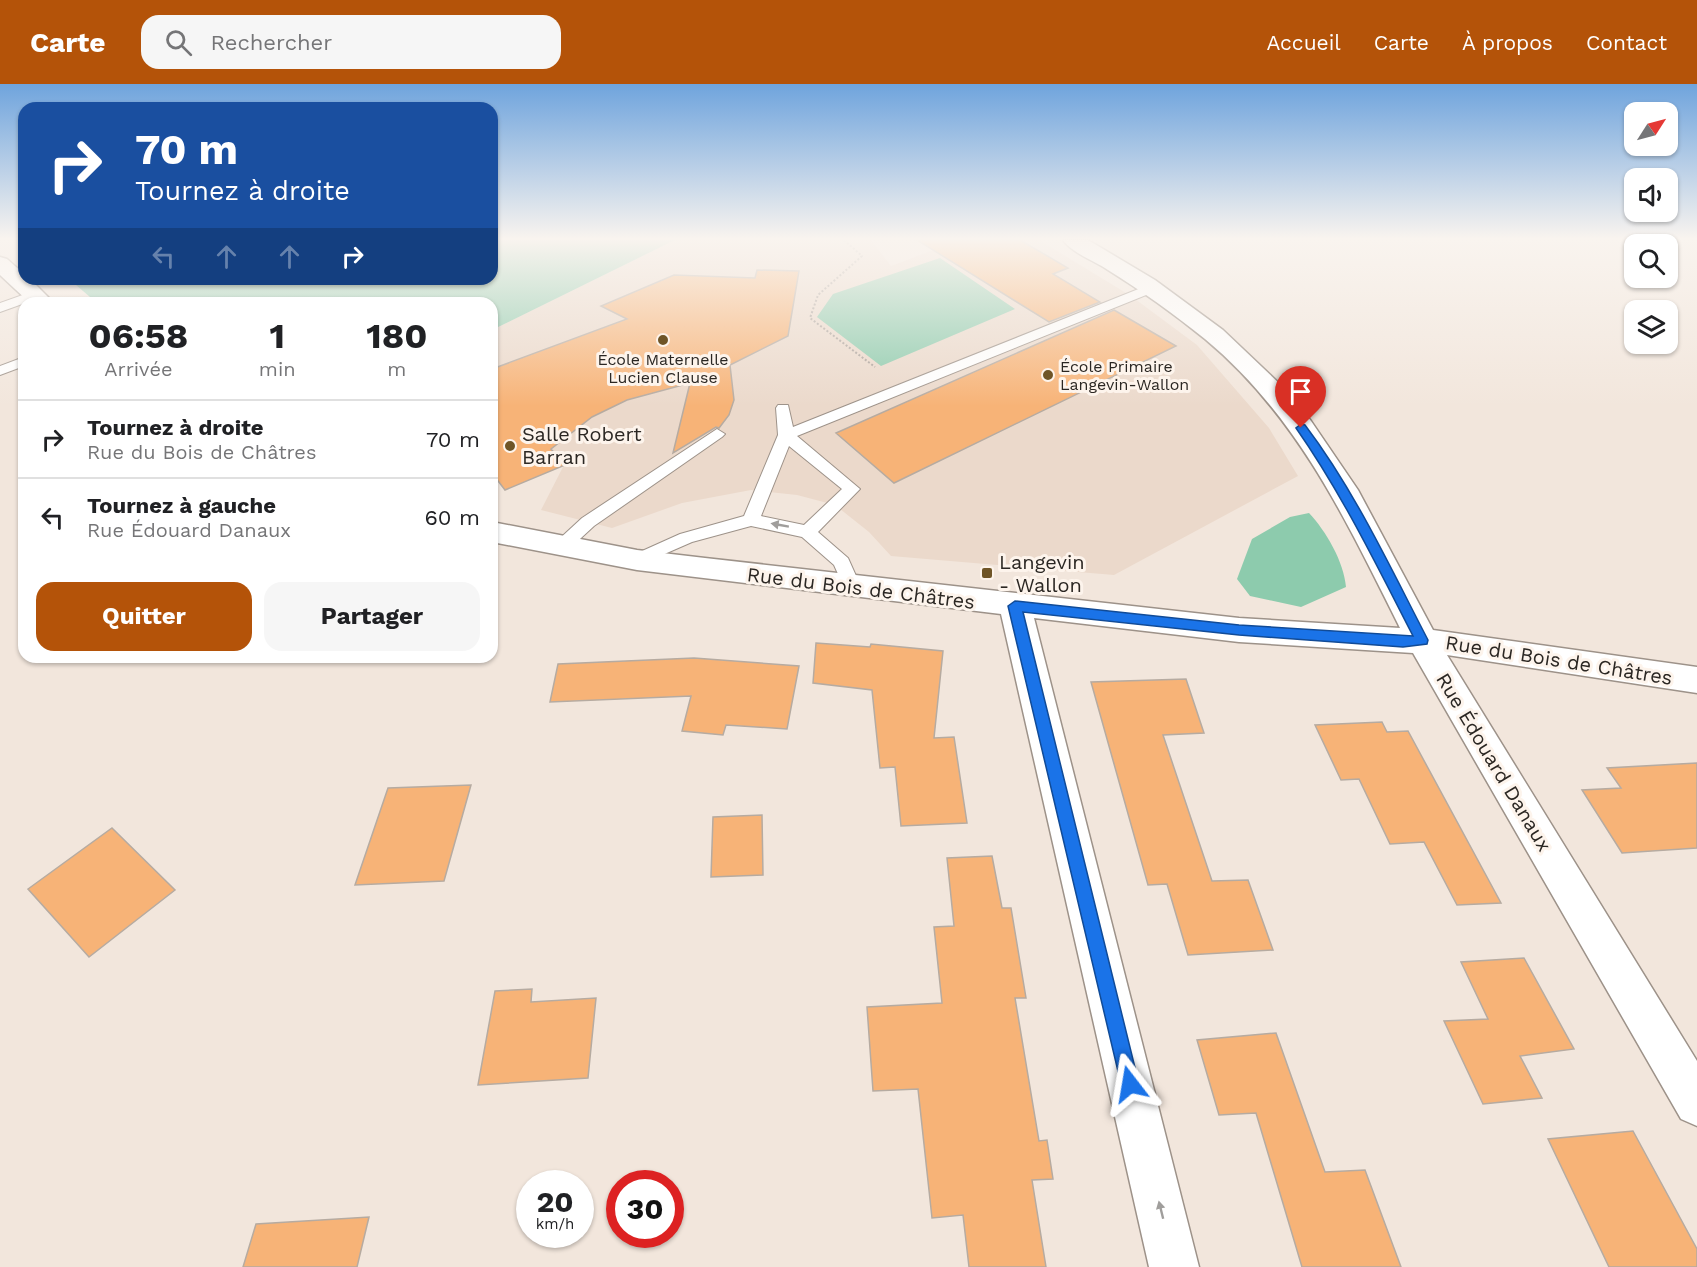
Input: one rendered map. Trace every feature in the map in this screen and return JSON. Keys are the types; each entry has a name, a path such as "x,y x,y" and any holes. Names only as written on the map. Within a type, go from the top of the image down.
{"street":[{"name":"Rue Édouard Danaux","path":"1162,295 1190,314 1237,353 1288,410 1327,462 1422,640 1697,1103"},
{"name":"Rue du Bois de Châtres","path":"498,533 637,560 852,587 1239,630 1403,642 1422,640 1697,681"},
{"path":"1015,606 1174,1267"}],"lane":[{"path":"786,435 1133,295"},
{"path":"0,308 18,304"},
{"path":"0,371 18,364"},
{"path":"751,520 786,435 783,408"},
{"path":"562,546 588,522 717,434"},
{"path":"786,435 857,494 807,532"},
{"path":"637,560 686,537 751,520 807,532 842,562 852,587"}],"path":[{"path":"819,295 810,318 876,368 866,372"}],"shaded area":[{"path":"563,295 1130,295 1197,345 1269,428 1298,476 1114,575 891,556 869,532 835,505 797,495 751,490 682,503 612,528 541,510 564,465 517,408 498,398 498,327"}],"green space":[{"path":"88,295 563,295 498,327 498,297"},
{"path":"832,295 995,295 1015,309 881,366 817,317"},
{"path":"1309,513 1333,547 1342,567 1346,587 1301,607 1250,596 1237,579 1252,539 1290,517"}],"building":[{"path":"626,295 795,295 788,336 730,365 734,400 729,415 719,428 716,427 673,453 690,383 627,400 592,417 551,449 565,465 505,490 498,481 498,367 627,319 601,306"},
{"path":"1006,295 1089,295 1100,302 1049,322"},
{"path":"1114,310 1176,346 894,483 836,433"},
{"path":"816,643 870,647 871,644 943,651 934,738 954,737 967,823 901,826 895,767 880,768 872,690 813,683"},
{"path":"694,658 799,666 787,729 726,725 723,735 682,731 691,696 550,702 558,664"},
{"path":"1186,679 1204,733 1163,735 1212,881 1248,880 1273,950 1188,955 1167,884 1148,885 1091,682"},
{"path":"1382,722 1387,732 1408,731 1501,903 1457,905 1424,842 1390,844 1359,779 1341,780 1315,725"},
{"path":"1697,763 1697,848 1622,853 1582,790 1621,788 1607,768"},
{"path":"471,785 444,881 355,885 388,788"},
{"path":"762,815 763,875 711,877 713,817"},
{"path":"112,828 175,890 89,957 28,889"},
{"path":"992,856 1002,908 1011,908 1026,998 1015,998 1039,1141 1047,1140 1053,1179 1032,1180 1046,1267 969,1267 963,1215 932,1218 918,1089 873,1091 867,1007 942,1003 934,927 954,926 947,858"},
{"path":"1524,958 1574,1049 1520,1056 1542,1098 1483,1104 1444,1021 1488,1019 1461,962"},
{"path":"532,989 531,1002 596,998 588,1078 478,1085 495,991"},
{"path":"1276,1033 1325,1172 1365,1170 1401,1267 1302,1267 1256,1113 1219,1115 1197,1040"},
{"path":"1633,1131 1697,1249 1697,1267 1609,1267 1548,1139"},
{"path":"369,1217 357,1267 243,1267 256,1224"}],"place":[{"name":"École Maternelle Lucien Clause","path":"663,340"},
{"name":"École Primaire Langevin-Wallon","path":"1048,375"},
{"name":"Salle Robert Barran","path":"510,446"},
{"name":"Langevin - Wallon","path":"987,573"}],"route":[{"path":"1130,1084 1015,606 1239,630 1403,642 1422,640 1327,462 1301,428"}]}
